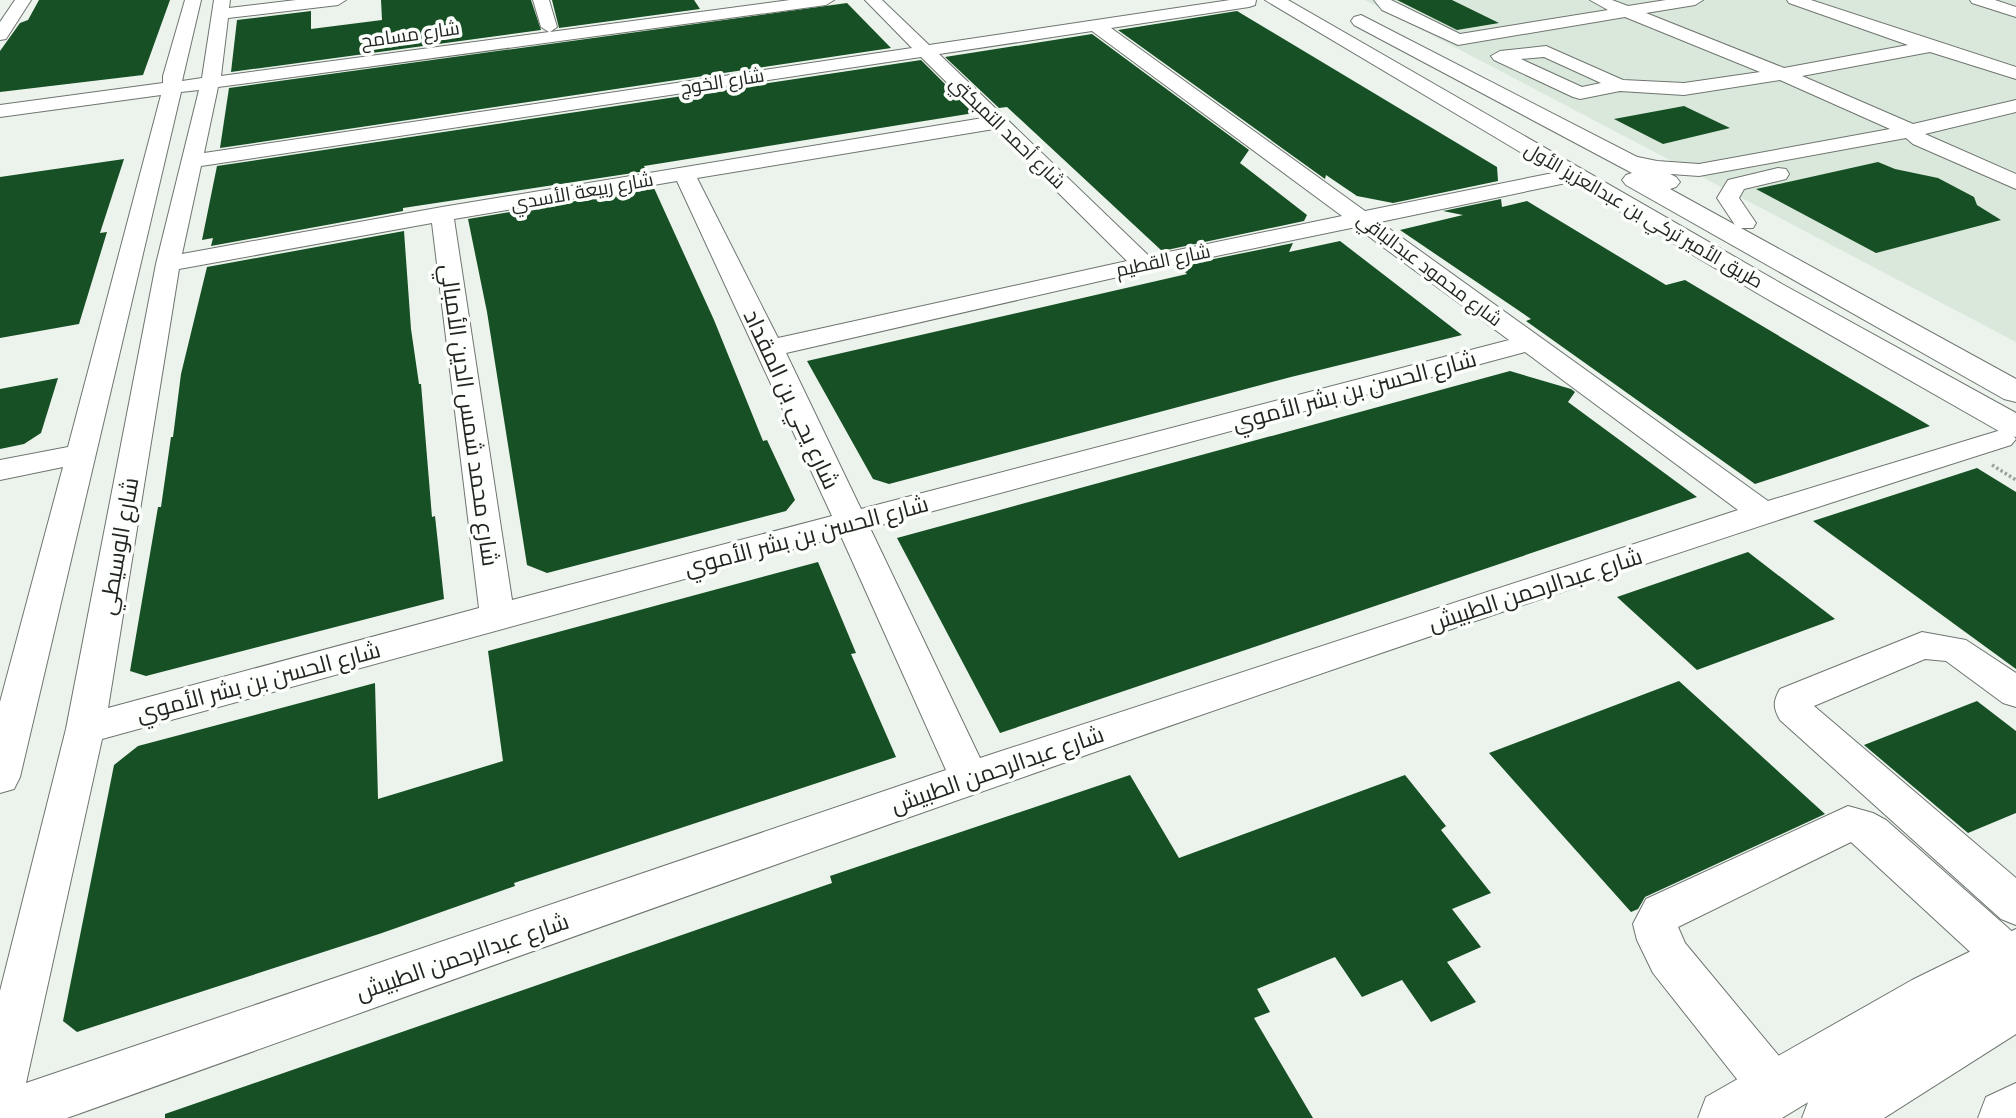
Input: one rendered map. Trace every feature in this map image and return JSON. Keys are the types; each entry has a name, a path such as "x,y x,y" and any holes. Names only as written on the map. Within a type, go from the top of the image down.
{"main road":[{"name":"طريق الأمير تركي بن عبدالعزيز الأول","path":"1274,0 1327,10 2016,391"},
{"path":"1248,1 1405,81 1558,178 2011,438"},
{"name":"طريق الأمير تركي بن عبدالعزيز الأول","path":"1327,10 1405,81 1772,290 2011,438"},
{"path":"1327,10 1628,161 2016,365"},
{"path":"1727,1118 1931,998 2014,955"},
{"path":"1831,1118 2014,955"},
{"path":"2007,1118 2016,1112"}],"street":[{"path":"0,777 6,733 81,454 172,82 211,5 338,0"},
{"path":"541,0 549,27"},
{"name":"شارع مسامح","path":"0,111 212,76 549,27 760,0"},
{"name":"شارع مسامح","path":"212,76 826,0"},
{"name":"شارع أحمد التمبكتي","path":"873,0 1144,264"},
{"path":"1382,0 1388,7 1458,40 1695,0"},
{"path":"1598,0 1782,74 2016,182"},
{"path":"1795,0 1900,37 2016,73"},
{"path":"1978,0 2016,12"},
{"name":"شارع الخوج","path":"195,160 1097,26 1248,1"},
{"path":"0,7 22,3"},
{"path":"0,35 22,3"},
{"name":"شارع الوسيطي","path":"0,1090 85,729 168,264 195,160 212,76 211,5"},
{"path":"1549,8 1573,20"},
{"name":"شارع محمود عبدالباقي","path":"1097,26 1763,513"},
{"path":"1484,36 1522,54 1500,56 1580,93 1620,85 1684,89 1933,46"},
{"name":"شارع مسامح","path":"0,98 172,82"},
{"path":"1745,223 1728,198 1736,185 2016,106"},
{"path":"1628,161 1657,167 1699,170 2016,120"},
{"name":"شارع ربيعة الأسدي","path":"168,264 442,214 997,121"},
{"path":"1760,159 1786,173"},
{"name":"شارع يحي بن المقداد","path":"684,173 770,348 970,778"},
{"name":"شارع القطيم","path":"770,348 1144,264 1558,178"},
{"name":"شارع محمد شمس الدين الأمبالي","path":"442,214 497,616"},
{"name":"شارع الحسن بن بشر الأموي","path":"85,729 497,616 1528,343"},
{"name":"شارع عبدالرحمن الطبيش","path":"0,1117 970,778 1763,513 2011,438"},
{"path":"0,470 81,454"},
{"path":"2014,955 1793,709 1793,699 1922,645 1953,649 2016,692"},
{"path":"1776,1090 1669,958 1659,940 1655,924 1662,913 1848,824 1858,825 1871,833 2014,955"}],"shaded area":[{"path":"1365,0 2016,0 2016,342"}],"building":[{"path":"39,0 170,0 143,75 0,92 0,51 20,23 28,20"},
{"path":"381,0 531,0 541,30 231,72 237,20 311,11 311,29 382,20"},
{"path":"552,0 694,0 700,9 559,28"},
{"path":"1397,0 1452,0 1499,23 1457,30"},
{"path":"847,3 891,48 220,148 229,88"},
{"path":"1237,11 1497,167 1498,181 1393,203 1357,196 1326,175 1325,179 1118,30"},
{"path":"1092,34 1249,150 1240,163 1307,215 1304,221 1162,251 1007,107 999,108 945,57"},
{"path":"921,60 974,113 644,166 646,171 403,208 403,211 211,246 213,238 202,240 217,166"},
{"path":"1684,106 1730,128 1663,144 1614,119"},
{"path":"124,159 100,233 107,232 79,324 0,338 0,177"},
{"path":"1878,162 1895,169 1938,178 1974,197 1977,205 2001,220 1876,253 1756,189"},
{"path":"654,188 714,320 763,441 767,440 795,500 786,511 547,573 527,565 487,312 468,219"},
{"path":"1501,199 1502,207 1527,201 1666,285 1685,280 1930,426 1755,484 1526,321 1531,319 1400,230 1463,215 1443,211"},
{"path":"404,231 411,329 421,384 432,517 435,516 444,599 146,676 130,671 158,507 161,507 181,374 207,267"},
{"path":"1340,241 1462,335 1291,377 889,484 873,479 807,361 1187,274 1179,266 1293,243 1289,252"},
{"path":"1510,371 1571,389 1575,392 1568,402 1697,497 1000,733 897,538"},
{"path":"58,378 41,433 24,444 0,449 0,389"},
{"path":"1977,468 2016,492 2016,669 1813,521"},
{"path":"1748,552 1835,619 1697,670 1617,597"},
{"path":"818,562 856,653 851,654 896,757 514,883 515,886 382,933 77,1032 63,1021 114,765 138,746 375,683 378,799 503,761 488,651"},
{"path":"1679,681 1825,814 1645,897 1638,909 1631,912 1489,753"},
{"path":"1977,701 2016,731 2016,813 1968,833 1864,745"},
{"path":"1130,775 1179,858 1405,775 1446,826 1441,830 1491,893 1452,909 1481,947 1447,962 1476,1002 1431,1022 1402,980 1362,997 1335,957 1257,989 1270,1012 1254,1018 1313,1118 165,1118 165,1114 832,883 830,876"}]}
